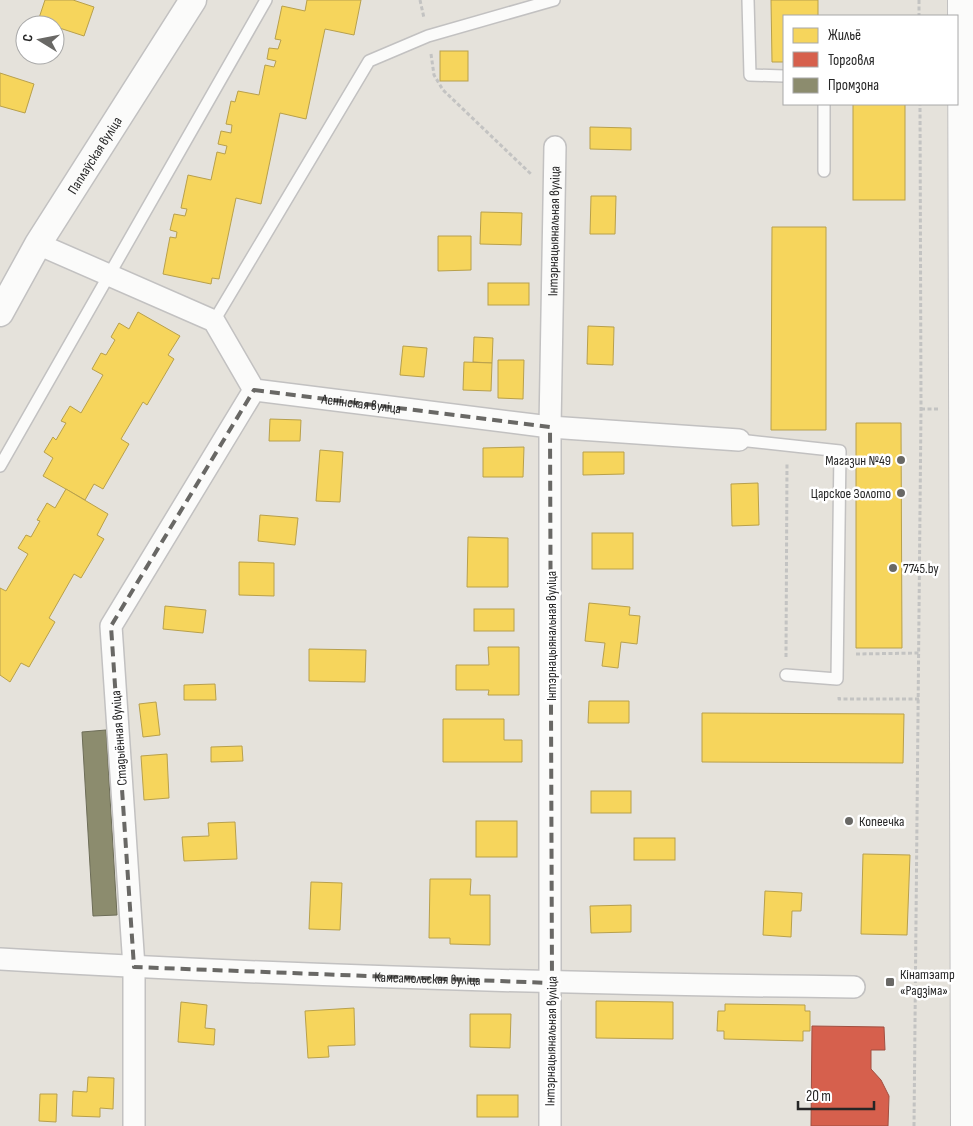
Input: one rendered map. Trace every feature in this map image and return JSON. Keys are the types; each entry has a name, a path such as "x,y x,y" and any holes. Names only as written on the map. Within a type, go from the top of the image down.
{"main road":[{"path":"962,0 965,1126"}],"street":[{"name":"Паплаўская вуліца","path":"0,313 38,244 193,0"},
{"name":"Інтэрнацыянальная вуліца","path":"550,1126 552,983 550,427 555,147"},
{"path":"38,244 214,321 254,390"},
{"name":"Ленінская вуліца","path":"254,390 550,427 739,440"},
{"name":"Стадыённая вуліца","path":"134,1126 134,967 111,626 254,390"},
{"name":"Камсамольская вуліца","path":"0,959 134,967 552,983 854,987"}],"lane":[{"path":"0,466 266,0"},
{"path":"214,321 369,61 428,36 554,0"},
{"path":"748,0 750,75 783,76"},
{"path":"824,105 824,171"},
{"path":"739,440 840,452 837,679 786,675"}],"path":[{"path":"919,0 919,15"},
{"path":"428,36 434,75 443,90 516,158 554,203"},
{"path":"914,1126 920,699 920,105"},
{"path":"921,409 941,409"},
{"path":"786,675 788,445"},
{"path":"838,654 920,653"},
{"path":"837,679 839,699 920,699"}],"highlighted area":[{"path":"254,390 550,427 552,983 134,967 111,626"}],"building: Жильё":[{"path":"45,0 73,0 94,7 84,36 65,30 65,15 40,15"},
{"path":"307,0 361,0 354,35 325,29 306,119 280,113 261,204 236,198 219,279 212,278 211,284 163,274 170,237 176,238 177,232 170,230 174,214 185,216 187,209 181,208 188,175 211,180 217,152 225,154 227,146 218,144 221,131 231,133 232,125 226,124 231,101 235,102 238,91 259,95 265,65 274,67 276,61 267,59 269,48 278,49 281,40 275,39 282,6 305,11"},
{"path":"771,0 818,0 818,15 783,15 783,62 772,62"},
{"path":"440,51 468,51 468,81 440,81"},
{"path":"0,73 34,84 25,113 0,106"},
{"path":"853,105 905,105 905,200 853,200"},
{"path":"590,127 631,128 631,150 590,149"},
{"path":"591,196 616,196 615,234 590,234"},
{"path":"481,212 522,213 521,245 480,244"},
{"path":"772,227 826,227 826,430 771,430"},
{"path":"438,236 471,236 471,270 438,271"},
{"path":"488,283 529,283 529,305 488,305"},
{"path":"138,312 180,336 168,355 174,359 147,405 143,402 121,439 129,444 103,489 94,484 85,500 43,476 53,458 44,452 53,437 56,440 66,423 61,421 70,406 81,413 103,375 92,369 101,353 106,355 115,340 111,337 119,323 129,329"},
{"path":"588,326 614,327 613,365 587,364"},
{"path":"474,337 493,338 492,363 473,362"},
{"path":"403,346 427,348 424,377 400,375"},
{"path":"498,360 524,360 523,399 498,398"},
{"path":"464,362 492,363 491,391 463,390"},
{"path":"270,419 301,420 300,441 269,441"},
{"path":"856,423 901,423 902,648 856,648"},
{"path":"524,447 523,477 483,477 483,448"},
{"path":"320,450 343,452 340,502 316,501"},
{"path":"583,452 624,452 624,474 583,475"},
{"path":"758,483 759,525 732,526 731,484"},
{"path":"66,489 108,514 97,535 104,539 81,578 74,574 49,618 55,622 29,667 21,663 10,682 0,675 0,588 6,591 28,554 18,548 26,535 31,537 40,521 37,520 47,503 55,508"},
{"path":"260,515 298,518 295,545 258,541"},
{"path":"592,533 633,533 633,569 592,569"},
{"path":"468,537 508,538 508,587 467,587"},
{"path":"239,562 274,563 274,596 239,595"},
{"path":"589,603 630,607 629,615 640,616 637,644 621,642 618,668 602,666 605,643 585,641"},
{"path":"165,606 206,610 203,633 163,629"},
{"path":"474,609 514,609 514,631 474,631"},
{"path":"488,647 519,647 519,695 488,695 489,690 456,690 456,665 489,665"},
{"path":"309,649 366,650 365,682 309,681"},
{"path":"215,684 216,700 184,700 184,685"},
{"path":"589,701 629,701 629,723 588,723"},
{"path":"156,702 160,735 143,737 139,704"},
{"path":"702,713 904,714 903,763 702,762"},
{"path":"443,719 504,719 504,740 522,740 522,762 443,762"},
{"path":"242,746 243,761 211,762 211,747"},
{"path":"167,754 169,798 144,800 141,756"},
{"path":"591,791 631,791 631,813 591,813"},
{"path":"476,821 517,821 517,857 476,857"},
{"path":"235,822 237,859 184,861 182,837 209,836 208,823"},
{"path":"634,838 675,838 675,860 634,860"},
{"path":"863,854 910,855 907,935 861,934"},
{"path":"430,879 471,879 470,895 490,895 490,945 450,944 450,938 429,938"},
{"path":"311,882 342,883 340,930 309,929"},
{"path":"765,891 802,893 801,911 792,911 791,937 763,935"},
{"path":"631,905 631,932 591,933 590,906"},
{"path":"596,1001 673,1002 673,1039 596,1038"},
{"path":"181,1002 207,1005 205,1028 215,1029 214,1045 178,1042"},
{"path":"725,1004 805,1005 805,1011 810,1011 810,1031 803,1031 803,1041 724,1039 724,1031 717,1031 718,1011 725,1011"},
{"path":"354,1008 355,1045 328,1046 329,1057 308,1058 305,1011"},
{"path":"470,1014 511,1014 510,1048 470,1047"},
{"path":"88,1077 114,1078 113,1109 100,1108 100,1117 72,1116 73,1091 87,1092"},
{"path":"40,1094 57,1094 56,1122 39,1121"},
{"path":"477,1095 518,1095 518,1117 477,1117"}],"building: Торговля":[{"path":"812,1026 884,1027 885,1050 871,1050 871,1069 881,1080 889,1096 888,1126 811,1126"}],"building: Промзона":[{"path":"106,730 117,915 93,916 82,732"}],"place":[{"name":"Магазин №49","path":"901,460"},
{"name":"Царское Золото","path":"901,493"},
{"name":"7745.by","path":"893,568"},
{"name":"Копеечка","path":"849,821"},
{"name":"Кінатэатр «Радзіма»","path":"890,982"}]}
